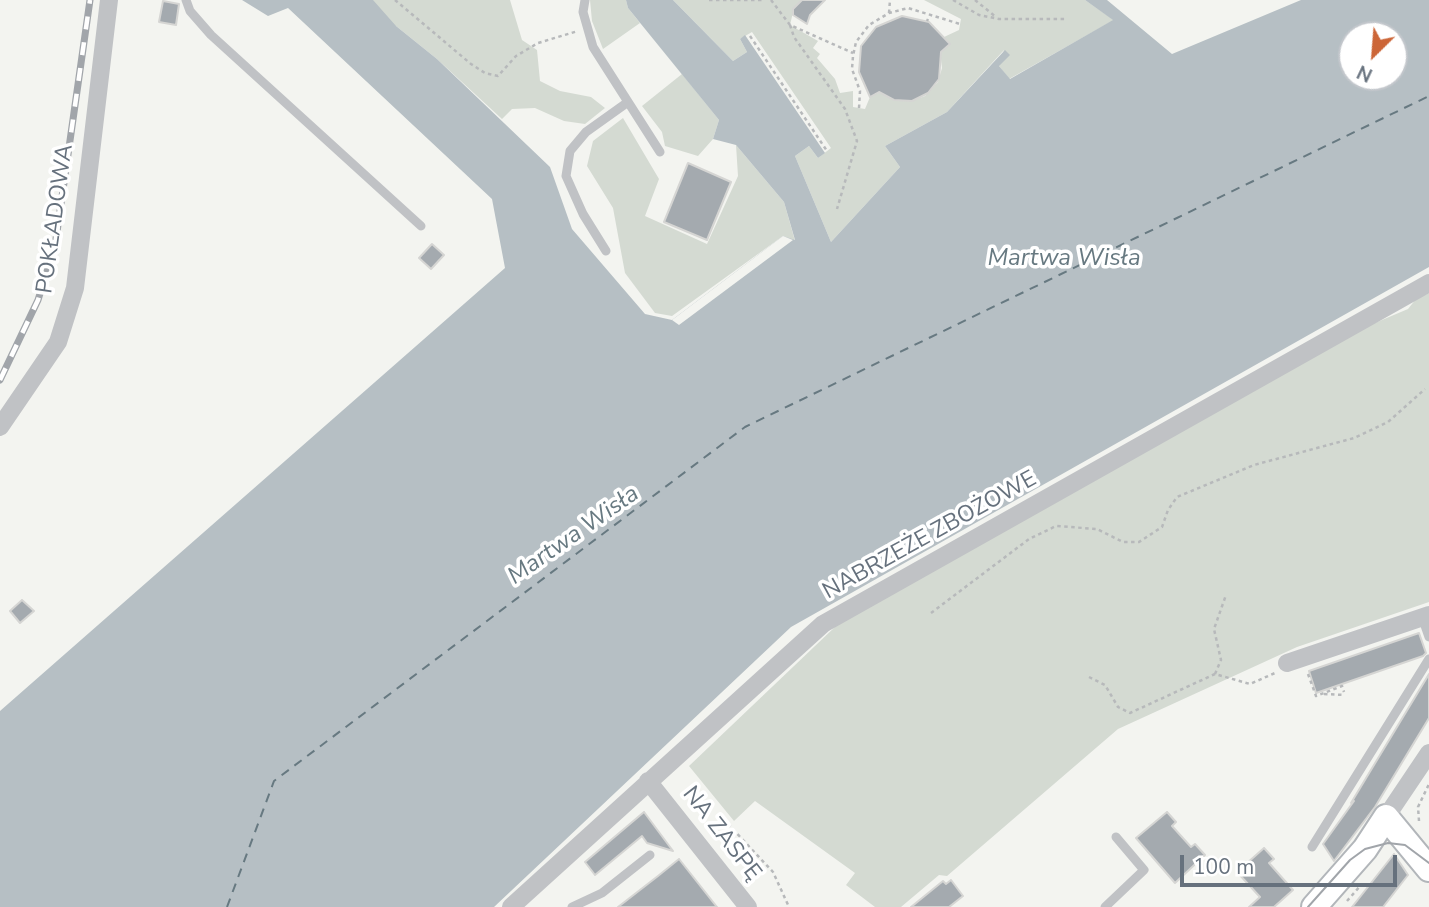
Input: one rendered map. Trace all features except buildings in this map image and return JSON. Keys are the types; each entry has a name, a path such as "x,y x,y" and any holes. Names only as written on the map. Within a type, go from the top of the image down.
{"street":[{"name":"POKŁADOWA","path":"0,427 58,342 75,288 109,0"},
{"name":"NABRZEŻE ZBOŻOWE","path":"511,907 652,786 823,624 1429,284"},
{"path":"1295,660 1426,616"},
{"path":"1314,907 1365,849 1429,753"},
{"name":"NA ZASPĘ","path":"652,786 748,907"},
{"path":"1386,817 1429,869"}],"lane":[{"path":"186,0 190,11 211,34 421,226"},
{"path":"585,0 587,29 593,47 660,152"},
{"path":"607,251 583,214 566,176 570,151 586,132 628,102"},
{"path":"1426,616 1429,637"},
{"path":"1312,847 1429,659"},
{"path":"1105,907 1144,870 1116,837"},
{"path":"572,907 602,893 650,855"}],"path":[{"path":"395,0 471,64 485,74 498,76 516,56 538,43 587,29"},
{"path":"709,0 765,0"},
{"path":"771,0 845,109 858,141 837,209"},
{"path":"889,13 891,0"},
{"path":"953,0 979,15 999,19 1067,19"},
{"path":"975,0 985,11 999,19"},
{"path":"859,108 860,91 852,69 853,53 856,42 869,25 889,13 908,8 960,24"},
{"path":"790,25 853,53"},
{"path":"750,36 828,151"},
{"path":"931,613 1030,538 1056,526 1097,529 1123,542 1139,542 1163,527 1168,510 1177,497 1254,465 1354,438 1388,422 1425,389"},
{"path":"1215,674 1221,660 1214,629 1226,595"},
{"path":"1089,677 1105,685 1118,707 1130,713 1215,674 1250,684 1277,672 1295,660 1316,696 1345,694 1342,687 1320,694"},
{"path":"1419,821 1418,807 1429,784"},
{"path":"728,824 773,872 789,907"},
{"path":"1340,907 1367,877"}],"shaded area":[{"path":"342,0 510,0 522,40 537,50 540,81 560,91 591,97 605,108 585,124 564,121 535,108 512,109 502,119 437,59 396,26 363,23"},
{"path":"590,0 626,0 628,8 640,23 603,49 592,21"},
{"path":"673,0 802,0 794,8 790,25 818,41 813,48 820,54 817,58 835,79 840,93 853,91 853,107 865,109 870,97 880,92 894,100 912,101 925,96 938,82 942,68 940,52 949,44 944,37 959,30 961,19 924,0 1085,0 1114,20 1009,79 999,66 1004,50 947,112 885,146 900,167 831,242 795,156 809,146 818,158 831,148 752,32 740,39 747,52 733,61"},
{"path":"682,74 719,120 713,139 698,156 665,146 662,132 642,106"},
{"path":"623,118 659,179 645,216 707,244 738,176 736,145 784,202 795,241 783,236 672,316 655,313 625,273 613,208 587,166 593,141"},
{"path":"1429,293 1429,602 1297,647 1118,729 947,876 939,875 901,907 875,907 846,885 855,873 755,801 734,821 689,766 836,626 1363,328 1408,309 1416,299"}],"water":[{"name":"Martwa Wisła","path":"242,0 373,0 396,26 437,59 550,167 572,229 645,314 672,320 783,236 795,240 784,202 736,145 713,139 719,120 628,8 626,0 673,0 733,61 747,52 740,39 745,35 825,153 818,158 809,146 795,156 831,242 900,167 885,146 947,112 1005,50 1010,55 999,66 1010,79 1113,20 1085,0 1107,0 1172,54 1301,0 1429,0 1429,267 791,627 494,907 0,907 0,711 505,268 492,199 288,8 268,16"}],"pier":[{"path":"783,236 793,240 679,325 672,320"}],"ferry route":[{"path":"227,907 274,781 745,427 1429,96"}],"tram line":[{"path":"1308,907 1350,860 1365,849 1388,843 1405,845 1429,863"}],"railway":[{"path":"0,380 38,300 55,246 90,0"}]}
